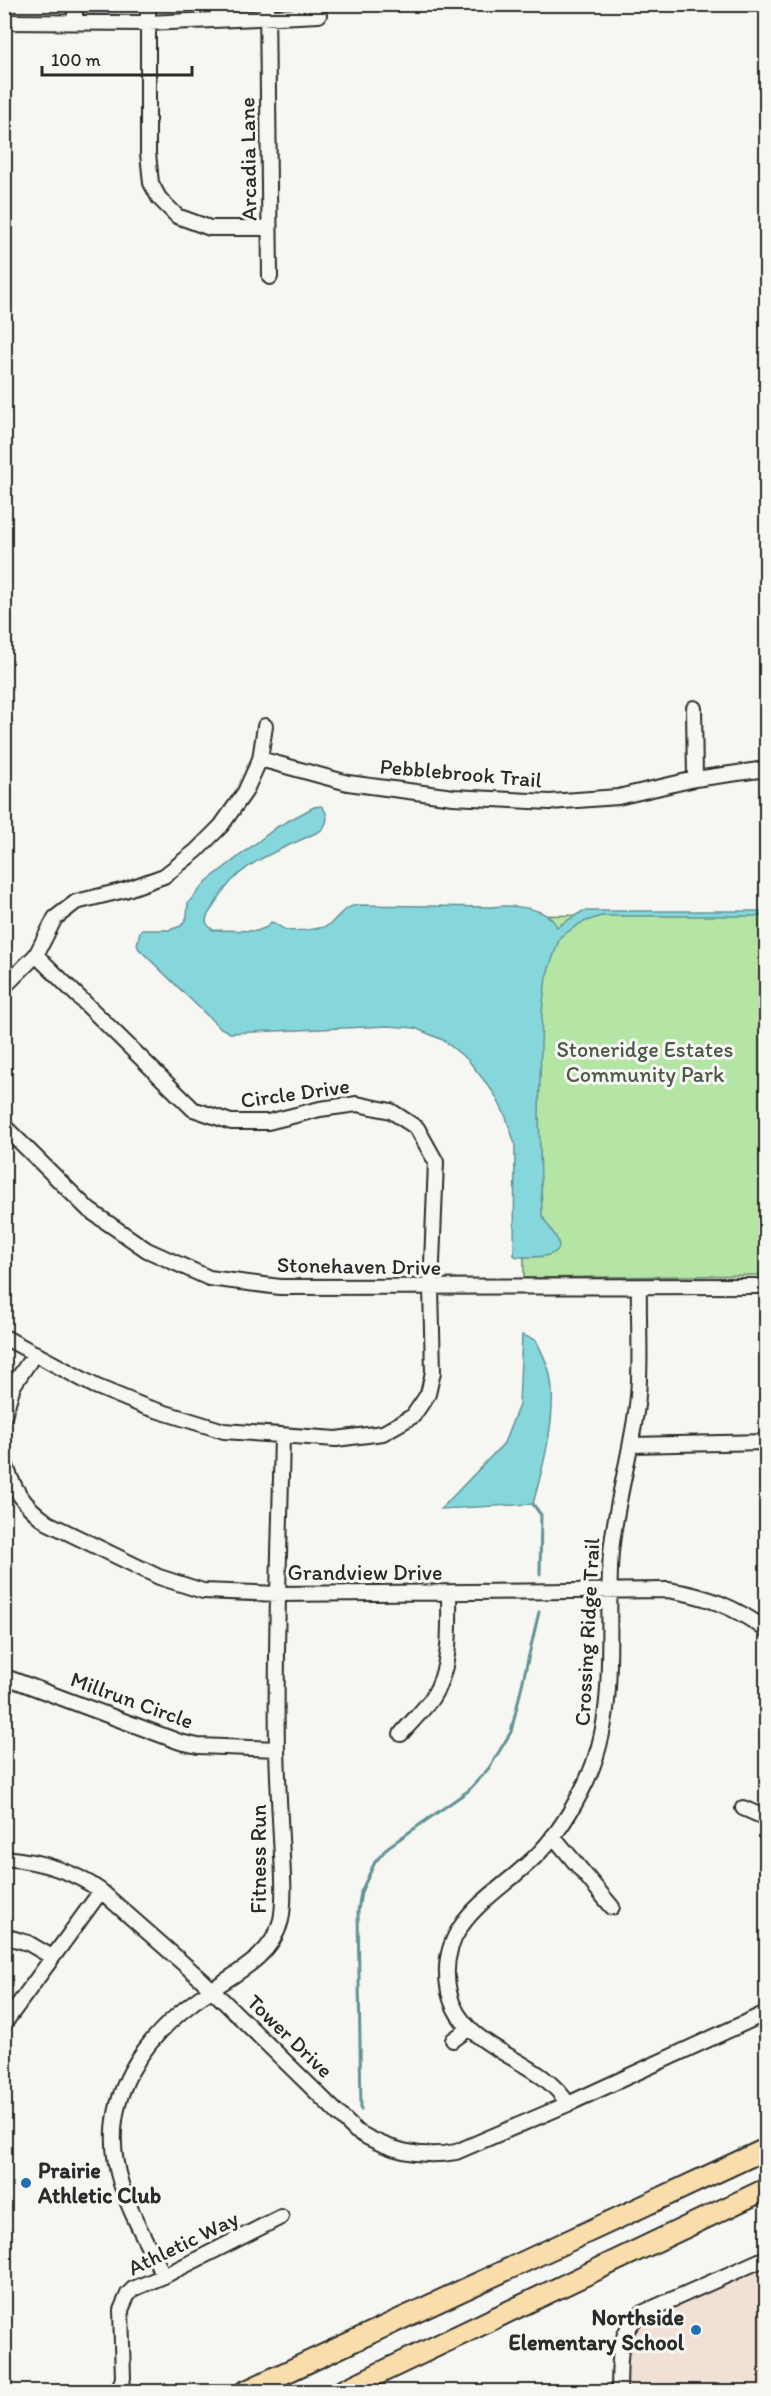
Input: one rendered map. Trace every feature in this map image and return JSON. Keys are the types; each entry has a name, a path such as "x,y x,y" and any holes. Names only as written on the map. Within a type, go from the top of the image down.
{"highway":[{"path":"244,2391 766,2149"},
{"path":"340,2391 766,2189"}],"street":[{"path":"75,4 75,21"},
{"path":"148,4 148,153 151,183 159,198 177,216 210,228 269,228"},
{"path":"4,22 148,23 267,11 319,15"},
{"name":"Arcadia Lane","path":"267,11 270,277"},
{"path":"694,708 695,779"},
{"path":"4,987 36,955 55,918 76,902 125,890 164,876 195,851 220,826 246,792 260,759 265,726"},
{"name":"Pebblebrook Trail","path":"260,759 348,783 489,801 550,802 618,797 695,779 766,769"},
{"name":"Circle Drive","path":"4,1337 95,1386 146,1407 224,1431 336,1439 383,1433 413,1416 428,1394 433,1372 431,1288 436,1162 417,1128 391,1111 357,1104 320,1109 268,1122 231,1122 193,1109 36,955"},
{"name":"Stonehaven Drive","path":"4,1126 89,1210 147,1250 209,1278 280,1287 766,1286"},
{"name":"Crossing Ridge Trail","path":"468,2029 453,2002 448,1982 448,1960 457,1929 472,1912 541,1851 553,1836 574,1806 587,1780 606,1721 609,1591 614,1521 638,1402 639,1288"},
{"path":"4,1416 13,1386 35,1353"},
{"name":"Fitness Run","path":"164,2276 121,2184 114,2128 130,2069 142,2052 194,2002 250,1965 272,1941 280,1921 283,1877 277,1749 282,1435"},
{"path":"631,1445 766,1442"},
{"name":"Grandview Drive","path":"4,1460 12,1483 32,1512 48,1523 159,1577 203,1592 279,1594 668,1590 717,1601 738,1610 766,1629"},
{"path":"401,1734 433,1697 441,1678 449,1637 449,1593"},
{"name":"Millrun Circle","path":"11,1678 180,1742 198,1746 277,1749"},
{"path":"742,1808 766,1818"},
{"path":"553,1836 612,1907"},
{"name":"Tower Drive","path":"4,1858 41,1862 88,1882 101,1891 211,1989 356,2131 399,2151 438,2156 456,2152 568,2104 766,2013"},
{"path":"4,2024 101,1891"},
{"path":"4,1936 28,1943 52,1957"},
{"path":"453,2040 468,2029 544,2076 560,2091 568,2104"},
{"name":"Athletic Way","path":"118,2391 123,2378 121,2323 123,2304 133,2289 164,2276 281,2217"},
{"path":"619,2391 623,2335 635,2318 766,2258"}],"shaded area":[{"name":"Northside Elementary School","path":"766,2258 766,2391 619,2392 630,2324"}],"green space":[{"name":"Stoneridge Estates Community Park","path":"766,915 766,1275 524,1278 523,1017 341,916"}],"water":[{"path":"321,806 327,816 323,828 256,862 234,879 222,892 208,915 206,921 209,927 213,930 257,931 267,927 271,922 287,930 309,930 327,926 345,910 357,905 529,908 546,915 557,927 583,911 766,911 766,916 601,916 581,923 560,937 546,977 542,1012 539,1114 542,1215 559,1246 552,1254 529,1257 514,1255 515,1144 506,1117 494,1093 468,1060 443,1040 415,1028 389,1026 230,1033 219,1027 139,949 137,945 142,930 169,930 181,926 187,917 188,903 207,881 277,827 314,807"},
{"path":"522,1335 536,1340 548,1366 552,1390 551,1423 533,1504 441,1509 504,1443 519,1405"}],"waterway":[{"path":"533,1504 541,1515 540,1574"},
{"path":"361,2110 358,1911 361,1892 375,1862 388,1847 468,1791 489,1768 511,1732 539,1612"}],"place":[{"name":"Prairie Athletic Club","path":"26,2183"},
{"name":"Northside Elementary School","path":"696,2330"}]}
